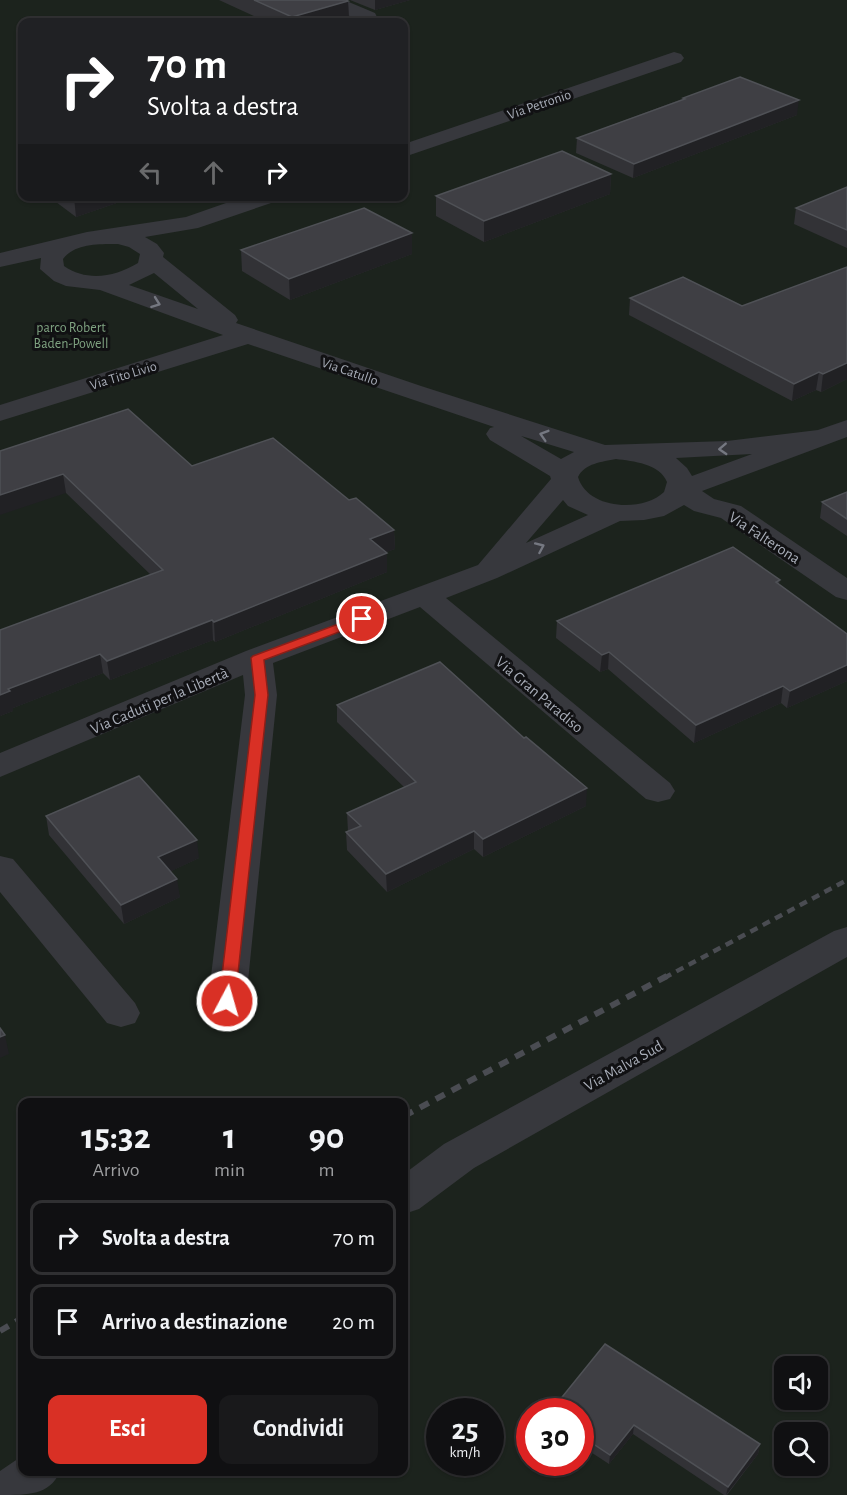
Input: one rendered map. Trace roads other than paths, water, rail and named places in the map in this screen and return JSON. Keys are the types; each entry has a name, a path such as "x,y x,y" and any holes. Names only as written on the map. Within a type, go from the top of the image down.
{"street":[{"path":"328,0 368,17"},
{"name":"Via Petronio","path":"408,150 674,58"},
{"path":"106,237 190,224 255,201"},
{"path":"150,253 190,224"},
{"name":"Via Catullo","path":"0,262 106,237 130,239 150,253 246,336"},
{"path":"52,269 50,262 53,255 70,244"},
{"name":"Via Catullo","path":"102,283 135,275 149,266 150,253"},
{"name":"Via Catullo","path":"0,262 22,263 52,269 70,280 102,283 246,336 454,406"},
{"name":"Via Tito Livio","path":"0,413 246,336"},
{"path":"454,406 600,452"},
{"path":"454,406 564,478 568,492 579,502 595,509 633,514 657,509 674,499 680,490 680,480 664,462 632,452"},
{"path":"487,572 564,478 572,464 584,457 600,452 727,449 835,433"},
{"path":"680,490 835,433"},
{"name":"Via Falterona","path":"680,490 704,505 730,512 847,591"},
{"name":"Via Caduti per la Libertà","path":"0,766 257,658 487,572 615,513"},
{"name":"Via Gran Paradiso","path":"424,595 658,791"},
{"path":"227,1001 261,695 257,658"},
{"path":"0,868 121,1013"},
{"name":"Via Malva Sud","path":"408,1194 459,1156 847,940"},
{"path":"6,1495 32,1476"}],"railway":[{"path":"664,978 847,880"},
{"path":"408,1114 667,976"},
{"path":"0,1331 18,1320"}],"park label":[{"name":"parco Robert Baden-Powell","path":"71,336"}]}
